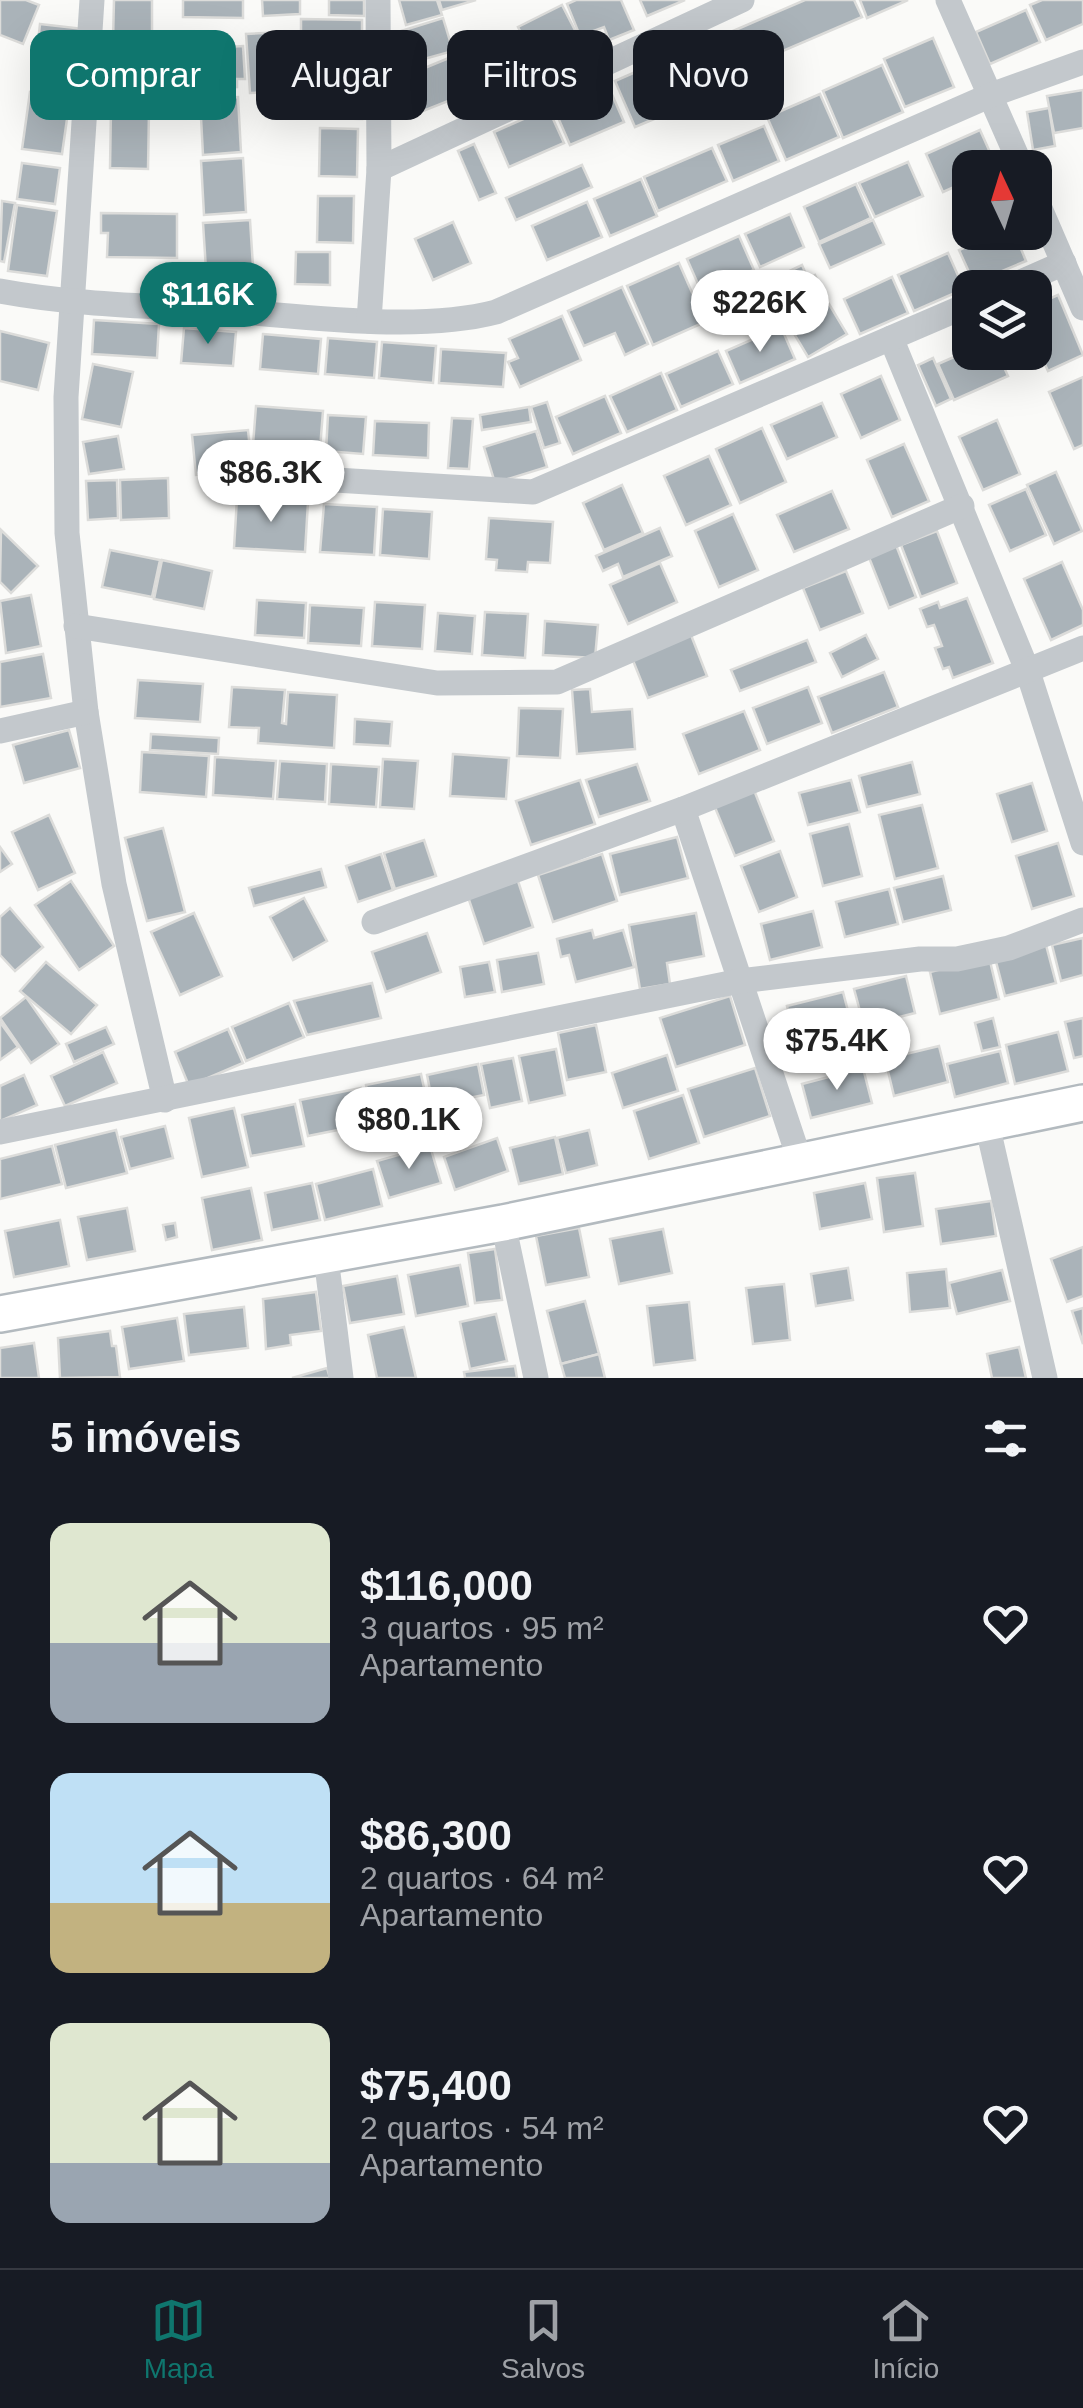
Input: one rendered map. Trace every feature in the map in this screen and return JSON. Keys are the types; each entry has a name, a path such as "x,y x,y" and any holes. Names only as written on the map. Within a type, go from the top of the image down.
{"main road":[{"path":"0,1314 503,1224 1083,1103"}],"street":[{"path":"92,0 66,397 66,533 86,712 114,884 165,1100"},
{"path":"369,321 379,169 378,0"},
{"path":"379,169 742,0"},
{"path":"948,0 1014,150"},
{"path":"0,291 369,321 474,318 496,312 991,94 1083,62"},
{"path":"1052,235 1083,308"},
{"path":"1048,270 1064,263"},
{"path":"286,477 532,492 952,312"},
{"path":"891,338 1028,672 1083,843"},
{"path":"76,626 437,683 557,682 962,506"},
{"path":"374,922 684,810 1083,648"},
{"path":"0,731 86,712"},
{"path":"684,810 801,1164"},
{"path":"0,1132 740,981 920,959 957,959 1010,948 1083,920"},
{"path":"986,1124 1045,1378"},
{"path":"503,1224 536,1378"},
{"path":"326,1257 341,1378"}],"building":[{"path":"0,0 26,0 39,5 23,44 0,35"},
{"path":"114,0 152,0 152,30 113,30"},
{"path":"183,0 243,0 243,18 183,17"},
{"path":"262,0 300,0 300,14 263,16"},
{"path":"329,0 364,0 364,16 329,15"},
{"path":"399,0 437,0 442,15 406,25"},
{"path":"439,0 476,0 442,10"},
{"path":"576,0 621,0 634,30 613,38 613,30 604,27 578,30 567,4"},
{"path":"640,0 685,0 647,16"},
{"path":"805,0 854,0 862,17 784,51 784,30 735,30"},
{"path":"860,0 908,0 867,18"},
{"path":"1042,0 1083,0 1083,24 1046,40 1030,5"},
{"path":"562,5 575,30 520,30 518,27"},
{"path":"1026,10 1040,42 990,64 976,32"},
{"path":"443,18 447,53 427,58 427,30 404,30"},
{"path":"301,19 362,20 362,30 301,30"},
{"path":"40,24 84,29 84,30 39,30"},
{"path":"256,33 256,93 250,93 246,34"},
{"path":"933,38 954,87 905,107 884,59"},
{"path":"236,46 243,46 245,79 237,79 236,87"},
{"path":"447,59 447,102 427,109 427,67"},
{"path":"882,65 903,112 843,138 823,91"},
{"path":"633,73 633,120 652,120 635,127 615,81"},
{"path":"1083,90 1083,128 1054,133 1047,96"},
{"path":"30,92 30,120 67,120 62,154 22,149"},
{"path":"820,94 839,137 786,160 768,120 784,120 784,110"},
{"path":"236,97 241,152 203,155 201,120 236,120"},
{"path":"613,97 624,122 570,145 559,120 613,120"},
{"path":"1049,108 1055,146 1033,150 1027,112"},
{"path":"111,120 149,120 148,169 110,168"},
{"path":"521,120 553,120 564,143 509,167 494,132"},
{"path":"764,126 779,161 733,181 718,145"},
{"path":"320,128 358,129 357,177 319,176"},
{"path":"980,130 989,150 952,150 952,188 943,192 926,154"},
{"path":"474,144 496,193 479,200 458,151"},
{"path":"712,148 727,181 658,211 644,177"},
{"path":"243,158 246,212 204,215 201,161"},
{"path":"908,162 923,196 875,217 859,183"},
{"path":"22,163 60,168 55,204 17,199"},
{"path":"582,165 592,187 516,220 506,198"},
{"path":"641,179 657,216 610,236 594,199"},
{"path":"856,184 871,218 819,242 804,207"},
{"path":"318,196 354,196 353,243 317,242"},
{"path":"2,201 15,203 4,262 0,261"},
{"path":"587,202 602,237 547,260 532,226"},
{"path":"17,205 57,211 47,276 8,271"},
{"path":"101,213 177,214 177,258 107,257 108,233 101,233"},
{"path":"790,214 804,247 760,267 745,234"},
{"path":"250,220 254,282 207,285 203,223"},
{"path":"873,220 884,244 830,268 819,244"},
{"path":"453,222 471,263 433,280 415,239"},
{"path":"739,236 754,270 702,293 687,259"},
{"path":"959,250 1021,250 1026,261 1005,270 968,270"},
{"path":"296,252 330,252 330,285 295,284"},
{"path":"948,253 956,270 952,270 952,294 914,311 898,275"},
{"path":"679,263 705,322 653,345 627,286"},
{"path":"802,265 808,279 815,275 826,299 780,319 769,296 785,289 779,276"},
{"path":"892,277 908,313 860,334 844,299"},
{"path":"622,287 648,344 625,355 615,333 584,346 568,311"},
{"path":"726,287 736,310 714,319 704,296"},
{"path":"1058,295 1083,355 1052,369 1052,298"},
{"path":"829,304 847,334 808,357 790,327"},
{"path":"562,316 581,360 520,387 508,362 518,358 509,339"},
{"path":"94,320 159,324 157,358 92,354"},
{"path":"781,327 795,359 740,383 726,351"},
{"path":"184,328 236,332 233,366 181,363"},
{"path":"0,331 49,343 38,390 0,381"},
{"path":"263,334 321,339 318,374 260,369"},
{"path":"328,338 377,342 374,378 325,374"},
{"path":"382,342 436,346 433,383 379,378"},
{"path":"441,349 506,353 503,387 439,383"},
{"path":"718,351 733,384 681,407 666,374"},
{"path":"933,358 951,399 936,406 918,365"},
{"path":"952,358 952,370 1005,370 1008,376 954,400 938,364"},
{"path":"93,364 133,372 121,427 82,419"},
{"path":"661,373 677,410 627,432 610,396"},
{"path":"881,376 900,420 861,438 841,394"},
{"path":"1083,377 1083,445 1074,449 1049,392"},
{"path":"605,396 621,433 573,454 556,417"},
{"path":"547,402 560,443 544,448 531,407"},
{"path":"822,403 837,437 787,459 771,425"},
{"path":"256,406 323,411 320,449 253,445"},
{"path":"529,407 531,422 482,430 480,415"},
{"path":"328,415 366,417 363,454 326,451"},
{"path":"452,418 473,419 469,469 448,468"},
{"path":"997,420 1020,474 983,490 959,437"},
{"path":"375,421 429,423 428,458 373,455"},
{"path":"762,428 786,482 740,503 716,449"},
{"path":"248,430 252,470 196,475 192,435"},
{"path":"536,431 547,467 495,483 484,447"},
{"path":"118,436 124,469 89,474 83,442"},
{"path":"904,444 929,501 892,517 867,460"},
{"path":"709,456 731,505 686,525 664,476"},
{"path":"1056,472 1082,531 1054,544 1027,485"},
{"path":"168,478 169,518 121,520 120,480"},
{"path":"117,480 118,518 88,520 86,481"},
{"path":"622,485 643,533 604,550 583,503"},
{"path":"1026,489 1046,535 1010,551 989,505"},
{"path":"832,491 849,529 794,552 777,515"},
{"path":"237,498 308,502 305,552 234,548"},
{"path":"324,504 377,507 374,555 320,552"},
{"path":"383,509 432,512 429,559 380,555"},
{"path":"733,514 758,570 719,587 695,531"},
{"path":"489,518 553,522 550,563 528,562 527,572 496,570 497,560 486,559"},
{"path":"660,528 672,556 623,577 618,564 603,571 596,556"},
{"path":"1,530 38,566 11,593 0,582"},
{"path":"937,531 957,583 921,597 901,545"},
{"path":"896,545 916,597 889,608 868,555"},
{"path":"110,550 160,560 152,597 102,587"},
{"path":"162,560 212,571 204,609 154,599"},
{"path":"1062,562 1083,610 1083,625 1051,640 1024,579"},
{"path":"660,563 677,602 628,624 610,585"},
{"path":"846,571 863,613 820,630 803,588"},
{"path":"31,595 41,646 6,653 0,601"},
{"path":"967,598 993,663 953,678 949,667 943,669 935,648 942,646 934,625 927,627 920,609 938,602 940,608"},
{"path":"257,600 306,603 304,638 255,635"},
{"path":"375,602 425,605 422,649 372,646"},
{"path":"310,605 364,608 361,646 308,643"},
{"path":"485,612 528,614 525,658 482,655"},
{"path":"438,613 475,616 472,654 435,651"},
{"path":"545,621 598,625 595,658 543,655"},
{"path":"691,635 707,676 648,698 632,658"},
{"path":"866,635 878,659 842,677 830,653"},
{"path":"807,640 816,662 740,691 731,670"},
{"path":"43,654 51,698 0,707 0,662"},
{"path":"884,672 898,707 832,733 818,697"},
{"path":"138,680 203,684 200,722 135,718"},
{"path":"232,687 285,690 282,723 286,724 288,692 337,695 334,748 258,743 259,728 229,727"},
{"path":"808,687 822,723 767,744 753,708"},
{"path":"590,689 592,712 632,709 635,749 577,754 572,690"},
{"path":"519,708 563,709 560,758 517,756"},
{"path":"744,711 760,750 699,774 683,734"},
{"path":"355,719 392,722 390,746 354,744"},
{"path":"69,730 80,768 24,783 13,745"},
{"path":"151,734 219,738 218,754 150,750"},
{"path":"142,752 209,756 206,797 140,792"},
{"path":"453,754 509,758 506,799 450,796"},
{"path":"215,757 276,761 273,799 213,795"},
{"path":"383,759 418,761 414,809 380,807"},
{"path":"280,761 327,764 325,802 277,799"},
{"path":"912,762 920,794 867,807 859,776"},
{"path":"331,764 379,767 376,807 329,804"},
{"path":"637,764 650,801 599,817 586,780"},
{"path":"580,780 595,824 531,845 516,801"},
{"path":"851,780 860,812 808,825 799,793"},
{"path":"1032,783 1047,831 1012,842 997,794"},
{"path":"754,790 774,841 735,856 714,805"},
{"path":"922,805 938,868 895,879 879,815"},
{"path":"49,815 75,873 38,890 12,832"},
{"path":"849,824 862,876 823,886 810,834"},
{"path":"163,828 185,912 147,921 125,838"},
{"path":"677,837 688,878 620,895 610,854"},
{"path":"424,840 436,876 395,889 384,853"},
{"path":"1058,843 1074,896 1032,909 1016,856"},
{"path":"0,847 12,864 0,872"},
{"path":"780,851 797,897 759,912 741,866"},
{"path":"381,854 393,890 358,902 346,866"},
{"path":"602,854 617,901 553,922 538,875"},
{"path":"321,869 326,887 254,906 249,888"},
{"path":"943,876 951,910 903,922 894,888"},
{"path":"71,881 114,946 79,970 35,905"},
{"path":"518,881 533,927 484,944 468,897"},
{"path":"889,889 898,924 845,937 836,902"},
{"path":"304,898 327,941 293,960 270,917"},
{"path":"10,908 43,947 15,971 0,955 0,917"},
{"path":"813,911 822,947 770,960 761,924"},
{"path":"194,913 222,976 180,995 151,932"},
{"path":"696,913 704,956 667,963 670,984 640,989 629,925"},
{"path":"592,930 594,938 623,930 634,967 576,982 569,955 561,957 557,939"},
{"path":"427,933 441,972 386,992 372,952"},
{"path":"1083,938 1083,975 1061,981 1052,945"},
{"path":"1046,945 1056,983 1005,996 995,958"},
{"path":"538,953 544,984 502,992 497,960"},
{"path":"989,957 999,999 940,1014 930,972"},
{"path":"46,962 97,1005 71,1034 20,991"},
{"path":"489,962 495,992 465,997 460,967"},
{"path":"906,976 915,1013 864,1026 854,989"},
{"path":"372,983 381,1018 307,1035 294,1001"},
{"path":"843,992 853,1030 796,1045 787,1006"},
{"path":"730,996 745,1045 676,1067 660,1018"},
{"path":"26,997 59,1044 31,1063 0,1018"},
{"path":"289,1003 304,1037 246,1061 232,1027"},
{"path":"993,1018 1000,1047 982,1051 975,1023"},
{"path":"1083,1018 1083,1056 1074,1058 1065,1022"},
{"path":"0,1022 18,1047 0,1060"},
{"path":"596,1025 606,1072 567,1080 558,1033"},
{"path":"106,1027 114,1044 74,1062 66,1044"},
{"path":"228,1029 243,1063 189,1086 175,1052"},
{"path":"1058,1032 1068,1071 1015,1084 1006,1045"},
{"path":"939,1046 948,1082 894,1096 885,1059"},
{"path":"556,1049 565,1095 529,1103 519,1056"},
{"path":"1000,1051 1008,1083 955,1097 947,1064"},
{"path":"103,1052 117,1083 65,1106 51,1076"},
{"path":"667,1055 678,1091 623,1108 612,1073"},
{"path":"513,1058 522,1101 490,1108 481,1064"},
{"path":"478,1064 484,1095 433,1105 427,1075"},
{"path":"755,1068 770,1116 704,1137 688,1089"},
{"path":"863,1068 872,1103 811,1118 802,1084"},
{"path":"421,1074 430,1116 375,1128 366,1085"},
{"path":"24,1075 37,1105 0,1121 0,1086"},
{"path":"361,1088 368,1124 308,1136 300,1100"},
{"path":"683,1095 699,1143 649,1159 634,1111"},
{"path":"295,1104 304,1146 251,1156 242,1115"},
{"path":"234,1108 248,1167 202,1177 189,1118"},
{"path":"165,1126 173,1158 130,1169 121,1137"},
{"path":"116,1130 127,1173 66,1188 55,1145"},
{"path":"589,1130 597,1165 566,1173 557,1138"},
{"path":"555,1137 563,1174 519,1184 510,1148"},
{"path":"497,1138 508,1171 455,1190 444,1157"},
{"path":"52,1146 62,1184 0,1199 0,1159"},
{"path":"430,1146 441,1183 389,1198 377,1161"},
{"path":"373,1169 382,1206 325,1220 316,1184"},
{"path":"915,1173 923,1226 884,1232 877,1178"},
{"path":"312,1183 320,1220 272,1230 265,1193"},
{"path":"865,1183 872,1219 820,1229 814,1193"},
{"path":"251,1188 262,1240 212,1250 202,1198"},
{"path":"991,1201 996,1236 941,1244 936,1209"},
{"path":"127,1208 135,1251 87,1260 78,1217"},
{"path":"60,1220 69,1266 14,1277 5,1231"},
{"path":"175,1223 177,1237 166,1240 163,1225"},
{"path":"579,1228 589,1277 546,1285 536,1236"},
{"path":"663,1229 672,1273 619,1284 610,1239"},
{"path":"1083,1247 1083,1296 1067,1302 1051,1259"},
{"path":"495,1249 502,1300 475,1303 468,1253"},
{"path":"460,1265 468,1306 416,1316 408,1275"},
{"path":"848,1268 853,1300 816,1306 811,1274"},
{"path":"946,1269 950,1308 910,1312 907,1273"},
{"path":"1002,1270 1010,1301 957,1314 949,1283"},
{"path":"397,1276 404,1314 350,1323 343,1286"},
{"path":"784,1284 790,1340 753,1344 746,1288"},
{"path":"316,1292 321,1331 290,1335 291,1345 266,1349 263,1299"},
{"path":"585,1301 599,1354 561,1364 547,1311"},
{"path":"689,1302 695,1360 654,1365 647,1306"},
{"path":"244,1307 248,1348 189,1355 184,1314"},
{"path":"1083,1308 1083,1344 1072,1311"},
{"path":"496,1314 507,1361 470,1369 460,1322"},
{"path":"177,1318 184,1361 129,1369 122,1327"},
{"path":"404,1327 416,1378 377,1378 368,1335"},
{"path":"110,1331 120,1377 60,1378 58,1338"},
{"path":"34,1343 39,1378 0,1378 0,1348"},
{"path":"1019,1347 1026,1378 992,1378 987,1354"},
{"path":"599,1354 605,1378 565,1378 561,1364"},
{"path":"515,1366 517,1378 465,1378 464,1372"},
{"path":"327,1368 330,1378 292,1378"}]}
